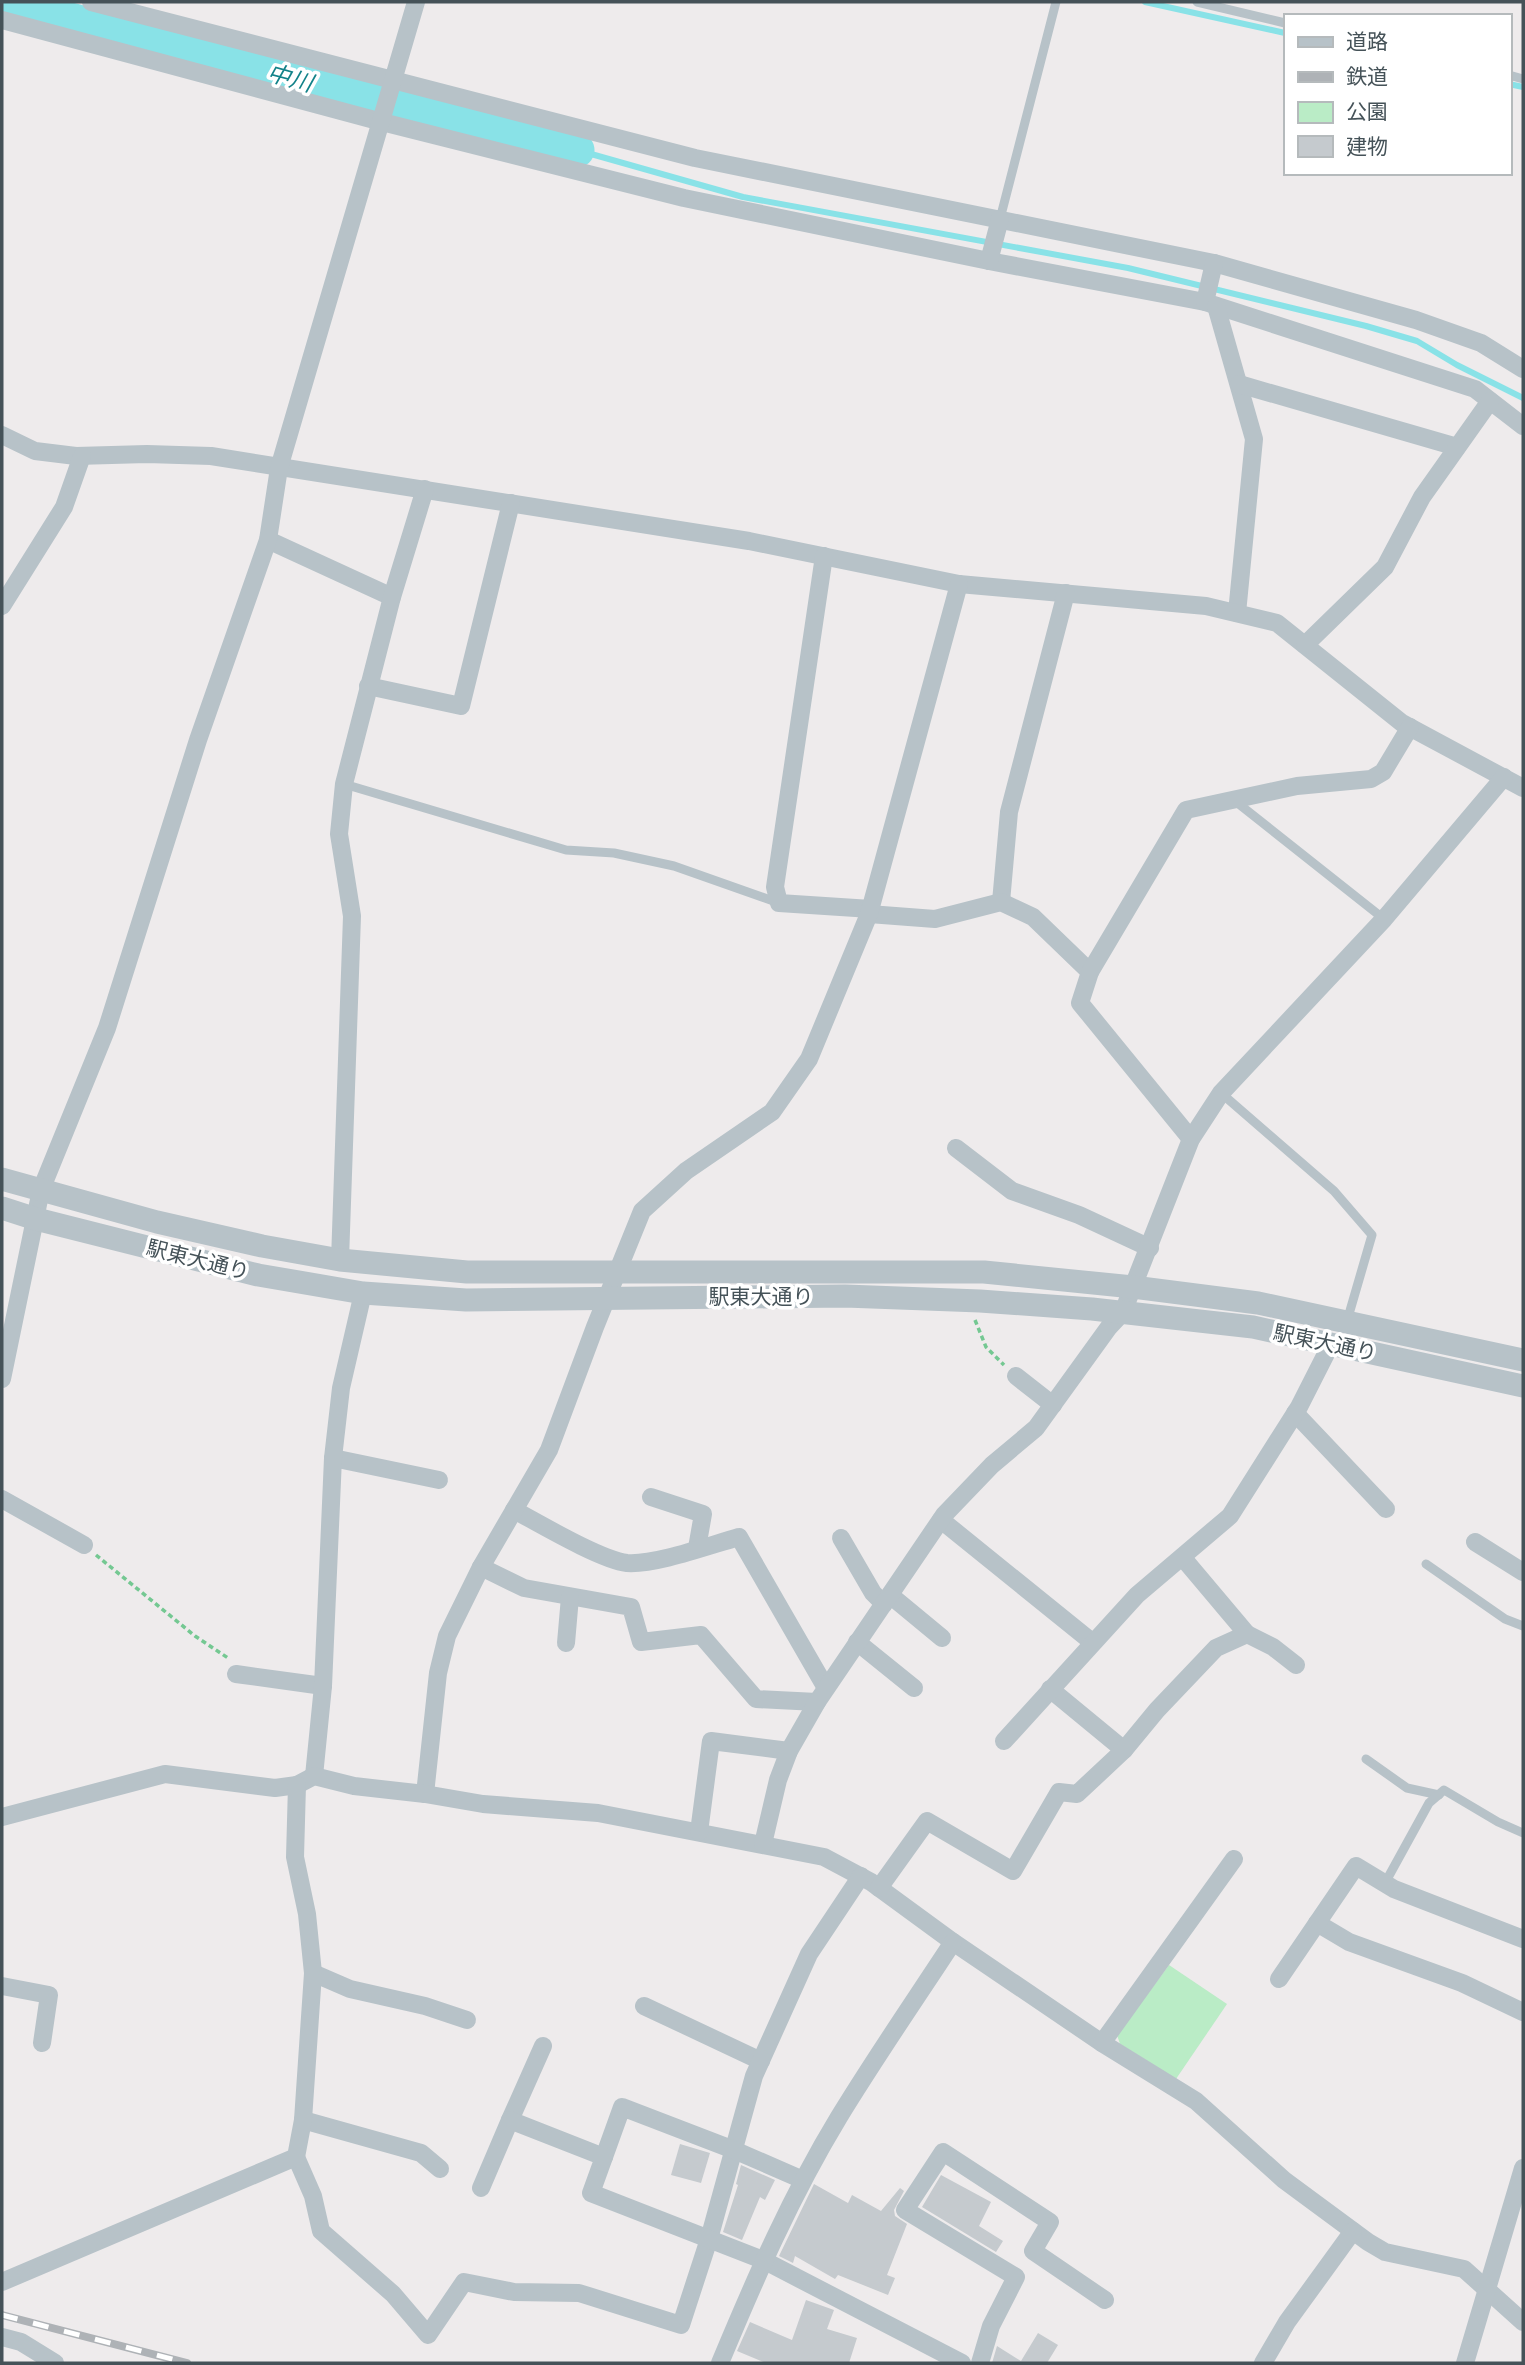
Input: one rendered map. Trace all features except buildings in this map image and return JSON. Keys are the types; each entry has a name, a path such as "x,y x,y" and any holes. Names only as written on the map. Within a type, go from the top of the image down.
{"street":[{"path":"90,2 695,158 1214,263 1416,320 1480,343 1523,369"},
{"path":"2,1379 41,1191 107,1028 198,740 268,540 279,468 416,2"},
{"path":"2,20 382,122 684,198 1210,304 1475,389 1523,426"},
{"path":"989,261 1000,219"},
{"path":"1214,263 1210,304 1239,384 1254,439 1237,613"},
{"path":"1239,384 1457,447"},
{"path":"1305,645 1385,567 1422,497 1490,401"},
{"path":"2,435 34,451 82,456 211,456 749,541 958,584 1206,606 1237,613 1277,623 1402,723 1523,788"},
{"path":"2,606 64,507 82,456"},
{"path":"340,1260 352,916 339,834 344,784 392,597 425,489"},
{"path":"368,686 461,706 511,503"},
{"path":"268,540 392,597"},
{"path":"824,556 775,887 779,903 935,919 1001,902 1033,917 1090,972"},
{"path":"425,1794 438,1673 447,1636 481,1567 549,1450 595,1326 642,1212 686,1171 772,1112 809,1059 870,912 958,584"},
{"path":"1001,902 1009,812 1066,593"},
{"path":"1191,1139 1080,1003 1090,972 1186,810 1297,786 1371,779 1383,772 1410,727"},
{"path":"763,1844 772,1797 789,1751 821,1695 941,1520 992,1465 1036,1428 1123,1312 1191,1139 1221,1093 1384,919 1504,777"},
{"path":"957,1148 1012,1191 1079,1214 1150,1248"},
{"name":"駅東大通り","path":"2,1179 157,1222 261,1246 340,1260 467,1272 984,1272 1258,1303 1523,1360"},
{"name":"駅東大通り","path":"2,1208 258,1275 363,1293 466,1300 845,1296 974,1301 1123,1312 1253,1327 1523,1387"},
{"path":"314,1776 323,1686 333,1458 341,1388 363,1293"},
{"path":"1004,1741 1137,1595 1230,1516 1295,1412 1331,1344"},
{"path":"1016,1376 1052,1405"},
{"path":"1295,1412 1386,1509"},
{"path":"333,1458 439,1480"},
{"path":"651,1497 703,1514 697,1548"},
{"path":"2,1499 84,1545"},
{"path":"514,1510 579,1544 627,1563 652,1560 739,1537 821,1695"},
{"path":"941,1520 1092,1642"},
{"path":"841,1538 873,1593 942,1638"},
{"path":"1475,1542 1523,1572"},
{"path":"1183,1558 1247,1634 1273,1647 1296,1665"},
{"path":"481,1567 524,1588 631,1607 641,1642 701,1635 756,1699 821,1695"},
{"path":"566,1643 570,1597"},
{"path":"879,1888 928,1821 1013,1871 1059,1791 1077,1794 1124,1750 1157,1710 1216,1648 1247,1634"},
{"path":"857,1642 914,1688"},
{"path":"236,1674 323,1686"},
{"path":"1050,1689 1124,1750"},
{"path":"699,1832 711,1741 789,1751"},
{"path":"2,1817 164,1774 275,1788 297,1785 314,1776 354,1787 425,1794 483,1804 598,1813 824,1857 861,1876 1102,2043 1196,2101 1284,2180 1353,2231 1385,2252 1464,2269 1523,2322"},
{"path":"297,1785 295,1857 307,1914 313,1973 303,2120 296,2157 313,2196 321,2231 393,2294 428,2335 464,2282 514,2292 579,2293 681,2325 709,2239 754,2076 809,1954 861,1876"},
{"path":"1102,2043 1234,1859"},
{"path":"1279,1979 1356,1866 1385,1883 1523,1939"},
{"path":"1317,1923 1349,1942 1462,1983 1523,2012"},
{"path":"720,2363 763,2260 803,2180 839,2117 953,1942"},
{"path":"313,1973 350,1989 425,2006 467,2020"},
{"path":"2,1986 49,1995 42,2043"},
{"path":"644,2006 761,2061"},
{"path":"481,2188 543,2046"},
{"path":"803,2180 734,2150 622,2108 591,2193 763,2260 962,2363"},
{"path":"303,2120 421,2153 440,2169"},
{"path":"510,2120 604,2157"},
{"path":"980,2363 991,2326 1016,2277 1050,2222 943,2152 905,2210 1016,2277"},
{"path":"2,2282 296,2157"},
{"path":"1465,2363 1523,2168"},
{"path":"1263,2363 1287,2322 1353,2231"},
{"path":"1033,2251 1105,2300"},
{"path":"2,2337 21,2342 55,2363"}],"lane":[{"path":"1000,219 1056,2"},
{"path":"1197,2 1284,23"},
{"path":"344,784 566,850 614,853 674,866 779,903"},
{"path":"1233,800 1384,919"},
{"path":"1221,1093 1334,1191 1372,1235 1347,1322"},
{"path":"1426,1564 1505,1619 1523,1626"},
{"path":"1366,1759 1408,1788 1439,1795"},
{"path":"1385,1883 1429,1803 1444,1790 1498,1822 1523,1833"}],"path":[{"path":"974,1301 972,1314 986,1347 1016,1376"},
{"path":"84,1545 195,1636 227,1656 236,1674"}],"green space":[{"path":"1169,1965 1227,2004 1176,2079 1120,2044 1117,2035"}],"waterway":[{"name":"中川","path":"3,2 426,115 577,150"},
{"name":"中川","path":"1145,2 1284,33"},
{"name":"中川","path":"1511,84 1523,87"},
{"path":"577,150 743,197 1128,268 1366,326 1417,341 1457,365 1523,398"}],"railway":[{"path":"2,2315 187,2363"}]}
